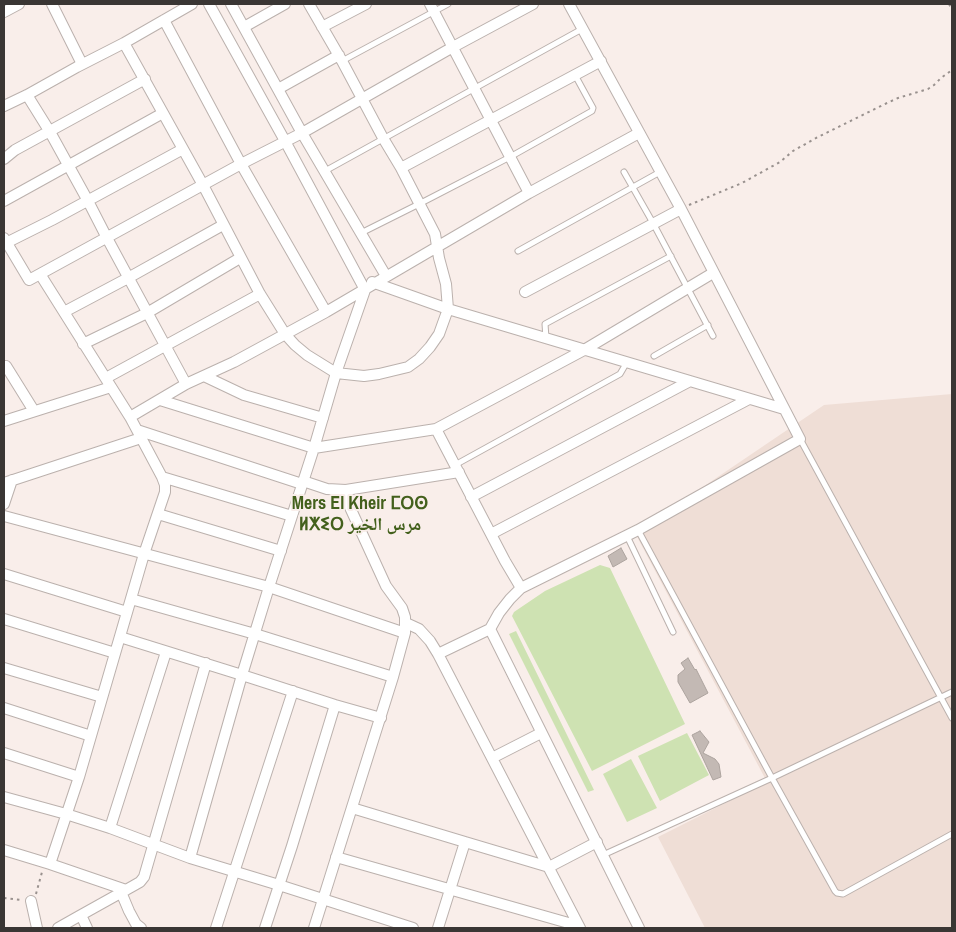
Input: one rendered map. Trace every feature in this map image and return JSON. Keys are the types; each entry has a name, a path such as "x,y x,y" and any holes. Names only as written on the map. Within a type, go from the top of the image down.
{"street":[{"path":"4,12 20,4"},
{"path":"52,4 82,64"},
{"path":"4,106 124,43 192,4"},
{"path":"190,858 242,674 336,373 365,290 209,4"},
{"path":"231,4 324,172 386,276"},
{"path":"244,27 285,4"},
{"path":"124,43 203,185 240,258 285,334 307,355 336,373 364,376 379,374 408,367 430,347 439,334 448,309 446,284 435,234 401,168 309,4"},
{"path":"322,27 366,4"},
{"path":"183,149 52,220 5,241 29,280 241,164 302,133 533,4"},
{"path":"438,654 490,629 499,613 521,588 627,536 800,439 681,209 569,4"},
{"path":"432,8 530,193"},
{"path":"164,20 241,164 326,312"},
{"path":"278,89 340,58"},
{"path":"401,168 601,61"},
{"path":"4,159 15,150 145,79"},
{"path":"27,95 88,201 106,238 186,384"},
{"path":"4,201 164,113"},
{"path":"130,417 186,384 326,312 530,193 639,134"},
{"path":"525,292 681,209"},
{"path":"64,312 223,225"},
{"path":"83,344 147,313 240,258"},
{"path":"160,400 314,448 436,429 584,350 714,273"},
{"path":"40,274 130,417 165,485 165,492 144,554 79,777 48,863"},
{"path":"358,277 448,309 784,409"},
{"path":"4,421 108,382 165,346 260,294"},
{"path":"4,366 6,366 34,411"},
{"path":"204,376 244,395 323,418"},
{"path":"471,497 690,381"},
{"path":"491,534 750,399"},
{"path":"436,429 521,588"},
{"path":"4,504 8,482 139,434 327,489 342,490 457,468"},
{"path":"162,478 292,516"},
{"path":"314,928 394,677 406,628 402,608 386,586 342,490"},
{"path":"158,514 281,551"},
{"path":"4,516 269,587 406,628 419,629 438,654 579,927"},
{"path":"4,574 127,612"},
{"path":"131,599 255,634 394,677"},
{"path":"4,619 115,653"},
{"path":"490,629 639,928"},
{"path":"120,638 381,718"},
{"path":"110,828 166,652"},
{"path":"58,928 142,880 206,663"},
{"path":"4,668 102,697"},
{"path":"218,927 293,691"},
{"path":"265,928 335,705"},
{"path":"4,708 91,736"},
{"path":"492,758 541,733"},
{"path":"4,753 79,777"},
{"path":"4,797 110,828 190,858 414,928"},
{"path":"352,808 549,867 597,842"},
{"path":"438,928 465,842"},
{"path":"4,850 48,863 124,891"},
{"path":"336,857 579,927"},
{"path":"124,891 129,912 136,924 141,928"},
{"path":"32,901 37,928"},
{"path":"80,915 87,928"}],"lane":[{"path":"340,58 432,8 448,4"},
{"path":"324,172 583,28"},
{"path":"361,233 510,157 592,111 593,108 575,75"},
{"path":"624,172 713,336"},
{"path":"518,251 660,172"},
{"path":"546,338 545,324 671,256"},
{"path":"654,356 708,325"},
{"path":"457,468 620,374 627,362"},
{"path":"800,439 952,718"},
{"path":"638,530 835,891 843,894 952,834"},
{"path":"627,536 673,632"},
{"path":"603,855 772,778 952,692"}],"path":[{"path":"949,4 952,10"},
{"path":"681,209 742,183 780,162 816,138 887,102 928,89 952,70"},
{"path":"4,898 34,900 48,863"}],"shaded area":[{"path":"952,394 952,928 705,928 658,837 767,782 635,533 824,405"}],"green space":[{"path":"600,565 610,568 685,724 592,771 512,616 514,612 545,591"},
{"path":"516,631 594,790 588,792 509,634"},
{"path":"687,733 709,775 660,801 638,756"},
{"path":"631,759 657,808 627,822 603,774"}],"building":[{"path":"621,548 627,559 613,567 608,556"},
{"path":"688,658 708,693 690,703 678,682 678,675 685,669 681,663"},
{"path":"700,731 709,742 703,753 715,759 719,764 721,777 713,780 692,735"}],"district":[{"name":"Mers El Kheir ⵎⵔⵙ ⵍⵅⵉⵔ مرس الخير","path":"360,514"}]}
